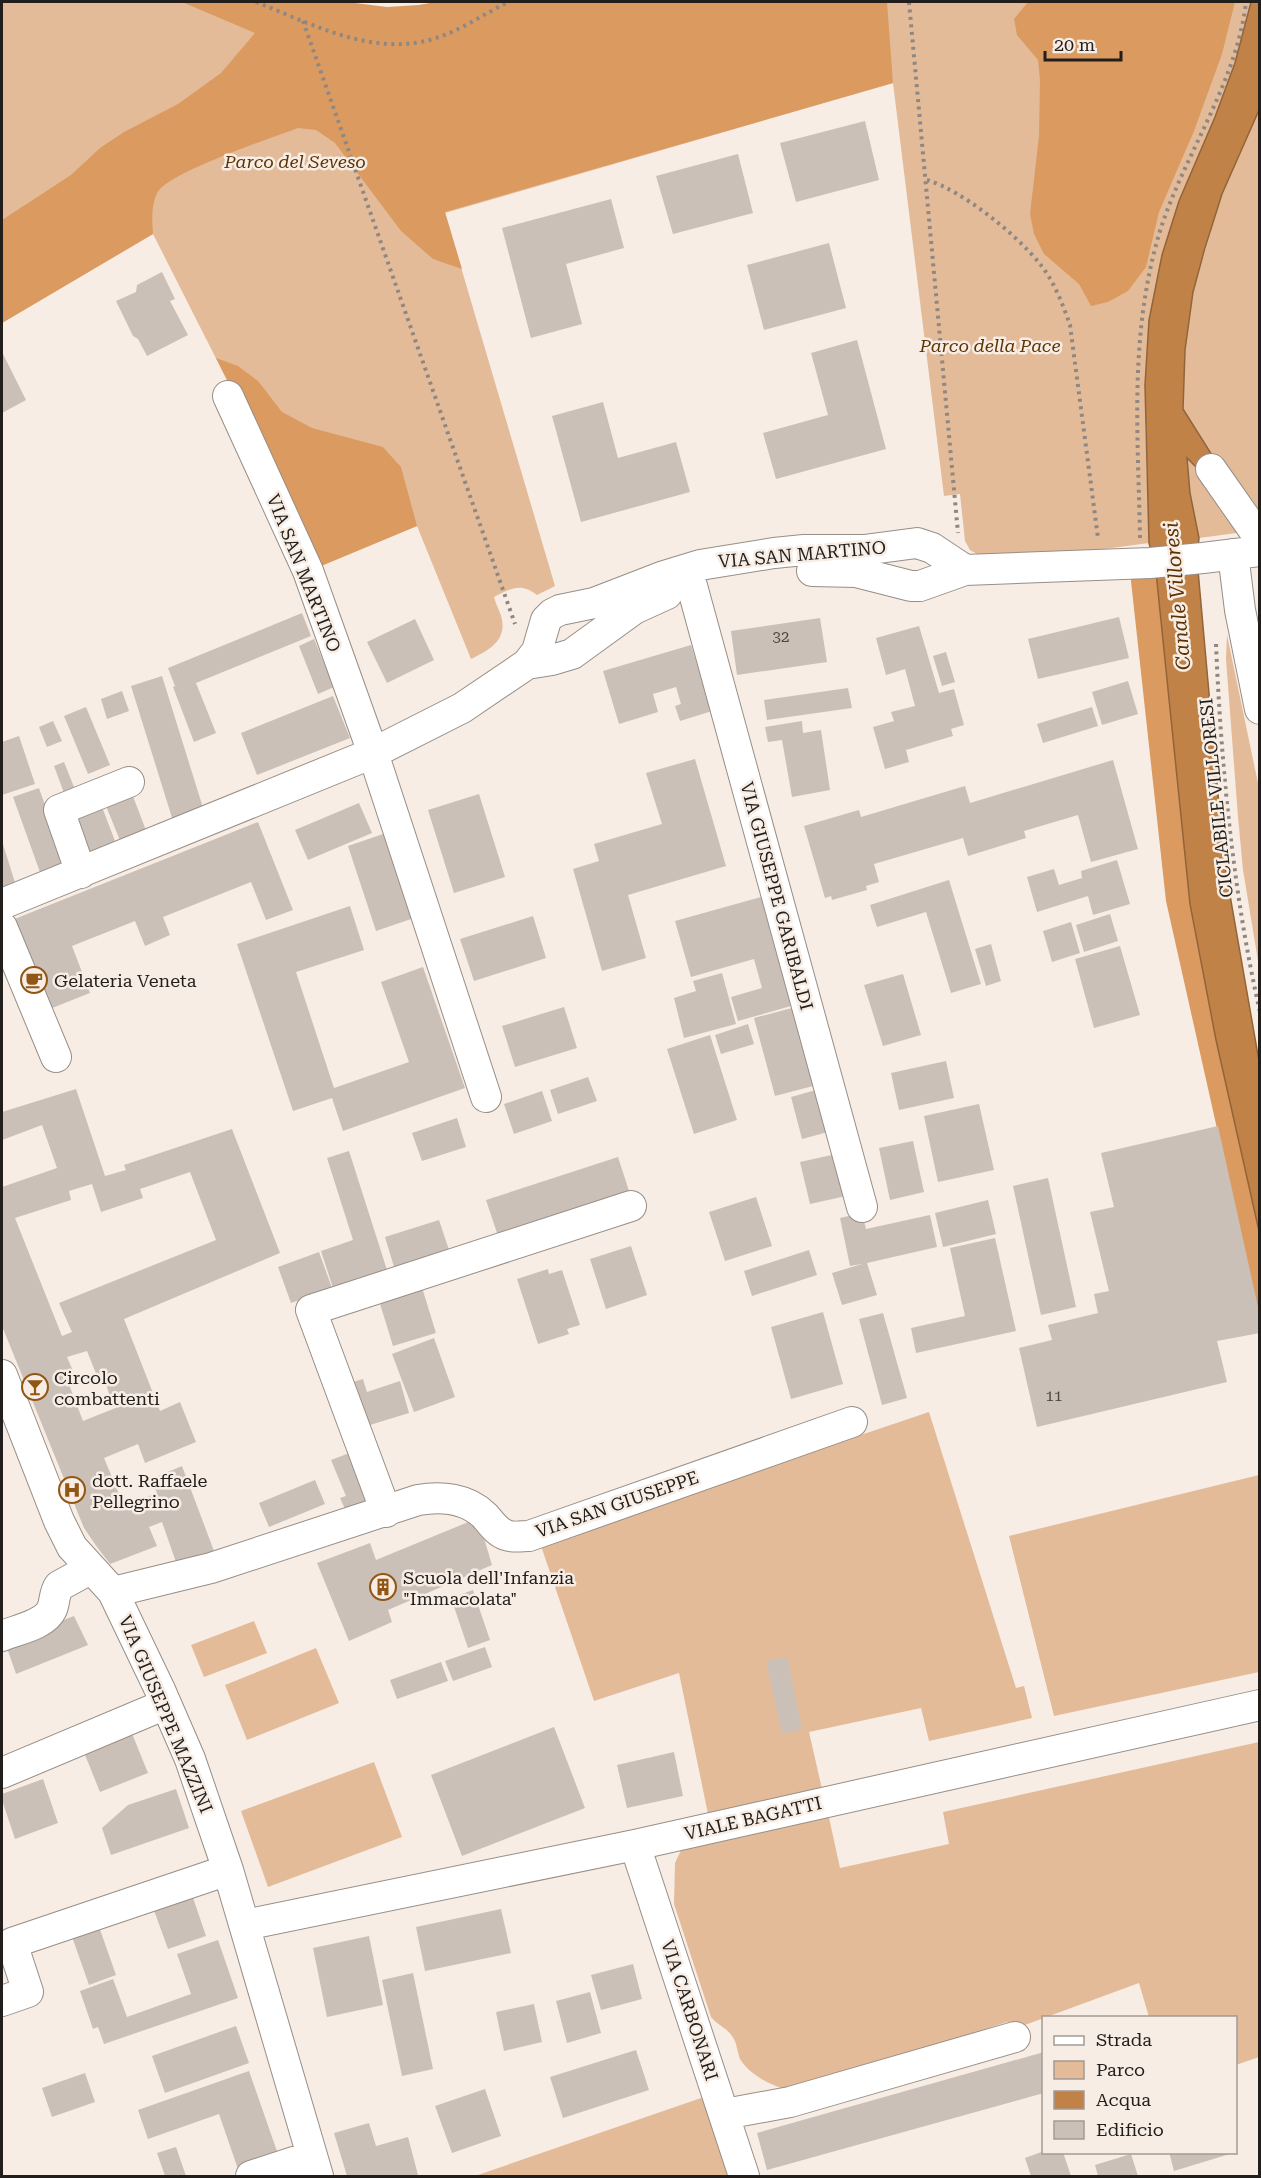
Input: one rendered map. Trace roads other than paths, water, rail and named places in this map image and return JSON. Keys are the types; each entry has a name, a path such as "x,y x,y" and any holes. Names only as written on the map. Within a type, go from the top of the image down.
{"street":[{"name":"VIA SAN MARTINO","path":"228,396 308,571 373,753 486,1097"},
{"path":"1211,469 1260,539"},
{"name":"VIA SAN MARTINO","path":"2,904 373,753 462,708 527,664 537,651 542,629 552,614 560,610 594,603 700,565 784,552 864,550 917,543 932,548 965,570"},
{"name":"VIA SAN MARTINO","path":"527,664 572,654 634,609 661,596 692,586 746,576 815,570 856,572 911,586 920,586 965,570 1102,565 1145,552 1203,558 1246,552"},
{"path":"1246,552 1240,610 1260,708"},
{"name":"VIA GIUSEPPE GARIBALDI","path":"692,586 862,1207"},
{"path":"81,873 59,810 129,782"},
{"path":"2,927 57,1057"},
{"path":"386,1512 311,1310 631,1206"},
{"name":"VIA GIUSEPPE MAZZINI","path":"2,1376 59,1521 72,1547 113,1592 166,1704 189,1759 228,1870 315,2166"},
{"name":"VIA SAN GIUSEPPE","path":"113,1592 211,1568 418,1500 434,1497 466,1503 482,1514 504,1535 530,1536 852,1422"},
{"path":"2,1636 48,1616 59,1586 90,1569"},
{"path":"2,1773 166,1704"},
{"name":"VIALE BAGATTI","path":"245,1925 635,1845 1260,1705"},
{"name":"VIA CARBONARI","path":"635,1845 744,2176"},
{"path":"2,2001 28,1992 12,1943 228,1870"},
{"path":"725,2114 790,2102 1015,2037"},
{"path":"251,2176 315,2166"}],"water":[{"name":"Canale Villoresi","path":"1251,2 1259,2 1259,110 1222,194 1193,292 1185,350 1183,409 1217,463 1204,475 1187,458 1190,493 1199,538 1197,559 1224,861 1259,1061 1259,1231 1216,1040 1190,904 1156,572 1149,543 1145,385 1149,320 1162,255 1179,201 1235,63"}],"place":[{"name":"Gelateria Veneta","path":"34,980"},
{"name":"Circolo combattenti","path":"35,1387"},
{"name":"dott. Raffaele Pellegrino","path":"72,1490"},
{"name":"Scuola dell'Infanzia \"Immacolata\"","path":"383,1587"}],"park label":[{"name":"Parco del Seveso","path":"295,161"},
{"name":"Parco della Pace","path":"990,345"}]}
